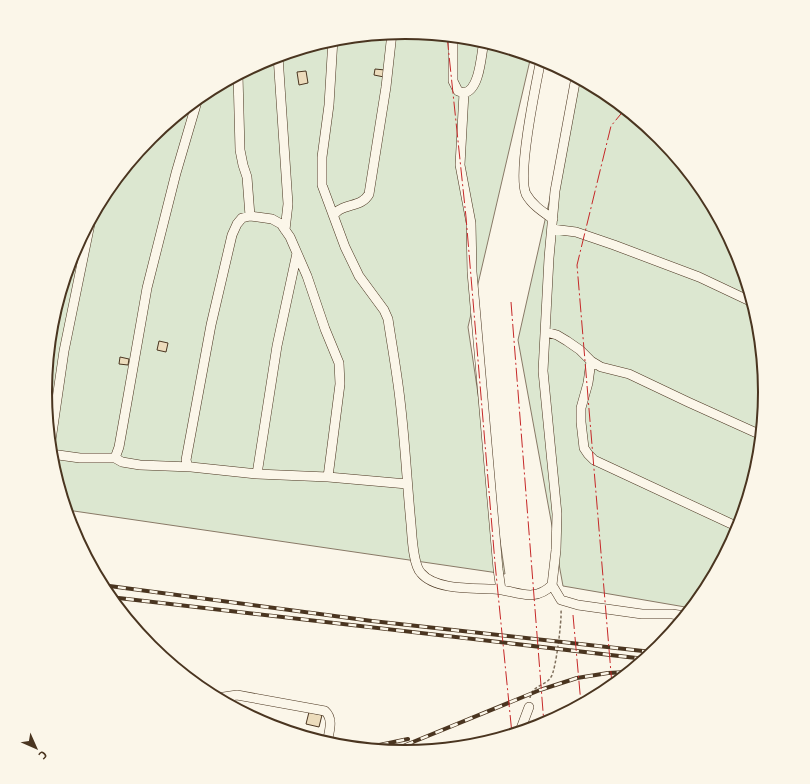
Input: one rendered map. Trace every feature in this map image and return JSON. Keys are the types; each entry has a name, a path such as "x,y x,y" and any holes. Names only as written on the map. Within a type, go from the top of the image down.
{"street":[{"path":"333,215 339,209 362,202 369,194 386,87 391,40"},
{"path":"453,42 453,81 458,91 464,93 470,91 474,87 483,48"},
{"path":"333,47 329,105 322,157 322,185 345,247 359,276 384,310 388,319 400,401 414,555 417,569 429,581 439,584 465,588 501,590 524,595 538,595 545,592 552,585"},
{"path":"278,63 288,204 285,230"},
{"path":"539,66 525,153 524,183 526,193 530,200 540,211 553,219"},
{"path":"238,81 240,150 247,177 250,216"},
{"path":"575,82 555,191 543,371 557,514 556,550 552,585 561,600 578,605 657,615 679,614"},
{"path":"464,93 460,165 471,224 472,272 501,590"},
{"path":"115,458 119,447 147,288 176,173 195,108"},
{"path":"188,467 186,460 211,325 232,235 237,224 242,218 250,216 272,220 281,224 290,237 307,276 325,329 339,363 340,384 328,477"},
{"path":"552,229 576,232 614,245 699,278 745,299"},
{"path":"54,422 64,351 87,238"},
{"path":"257,474 277,346 297,253"},
{"path":"546,332 567,340 591,361 601,367 630,374 755,433"},
{"path":"591,361 588,383 581,408 580,422 584,448 588,454 594,460 732,524"},
{"path":"58,455 80,458 115,458 122,462 140,465 188,467 257,474 328,477 407,484"},
{"path":"226,697 237,695 325,711 329,715 330,725 328,736"},
{"path":"522,724 529,707"}],"path":[{"path":"529,707 530,694 537,686 550,680 552,676 555,665 562,613 561,600"}],"green space":[{"path":"405,39 451,42 496,51 530,62 468,327 505,574 73,511 59,461 55,438 52,392 55,346 59,323 64,301 79,257 99,215 111,196 155,142 209,98 249,75 314,51 359,42 382,40"},
{"path":"576,83 620,112 655,142 699,196 722,236 731,257 746,301 751,323 755,346 758,392 755,438 746,483 722,548 711,569 685,607 563,586 518,340"}],"building":[{"path":"375,69 385,70 384,77 374,75"},
{"path":"306,71 308,83 299,85 297,72"},
{"path":"159,341 168,343 166,352 157,350"},
{"path":"120,357 129,359 128,365 119,364"},
{"path":"309,712 322,715 319,727 306,724"}],"railway":[{"path":"110,586 372,621 645,651"},
{"path":"118,598 637,658"},
{"path":"406,745 540,690 577,678 619,672"},
{"path":"384,744 408,739"}],"power":[{"path":"448,42 466,217 495,563 511,728"},
{"path":"611,678 577,265 611,126 622,113"},
{"path":"511,302 543,717"},
{"path":"573,615 580,698"}]}
